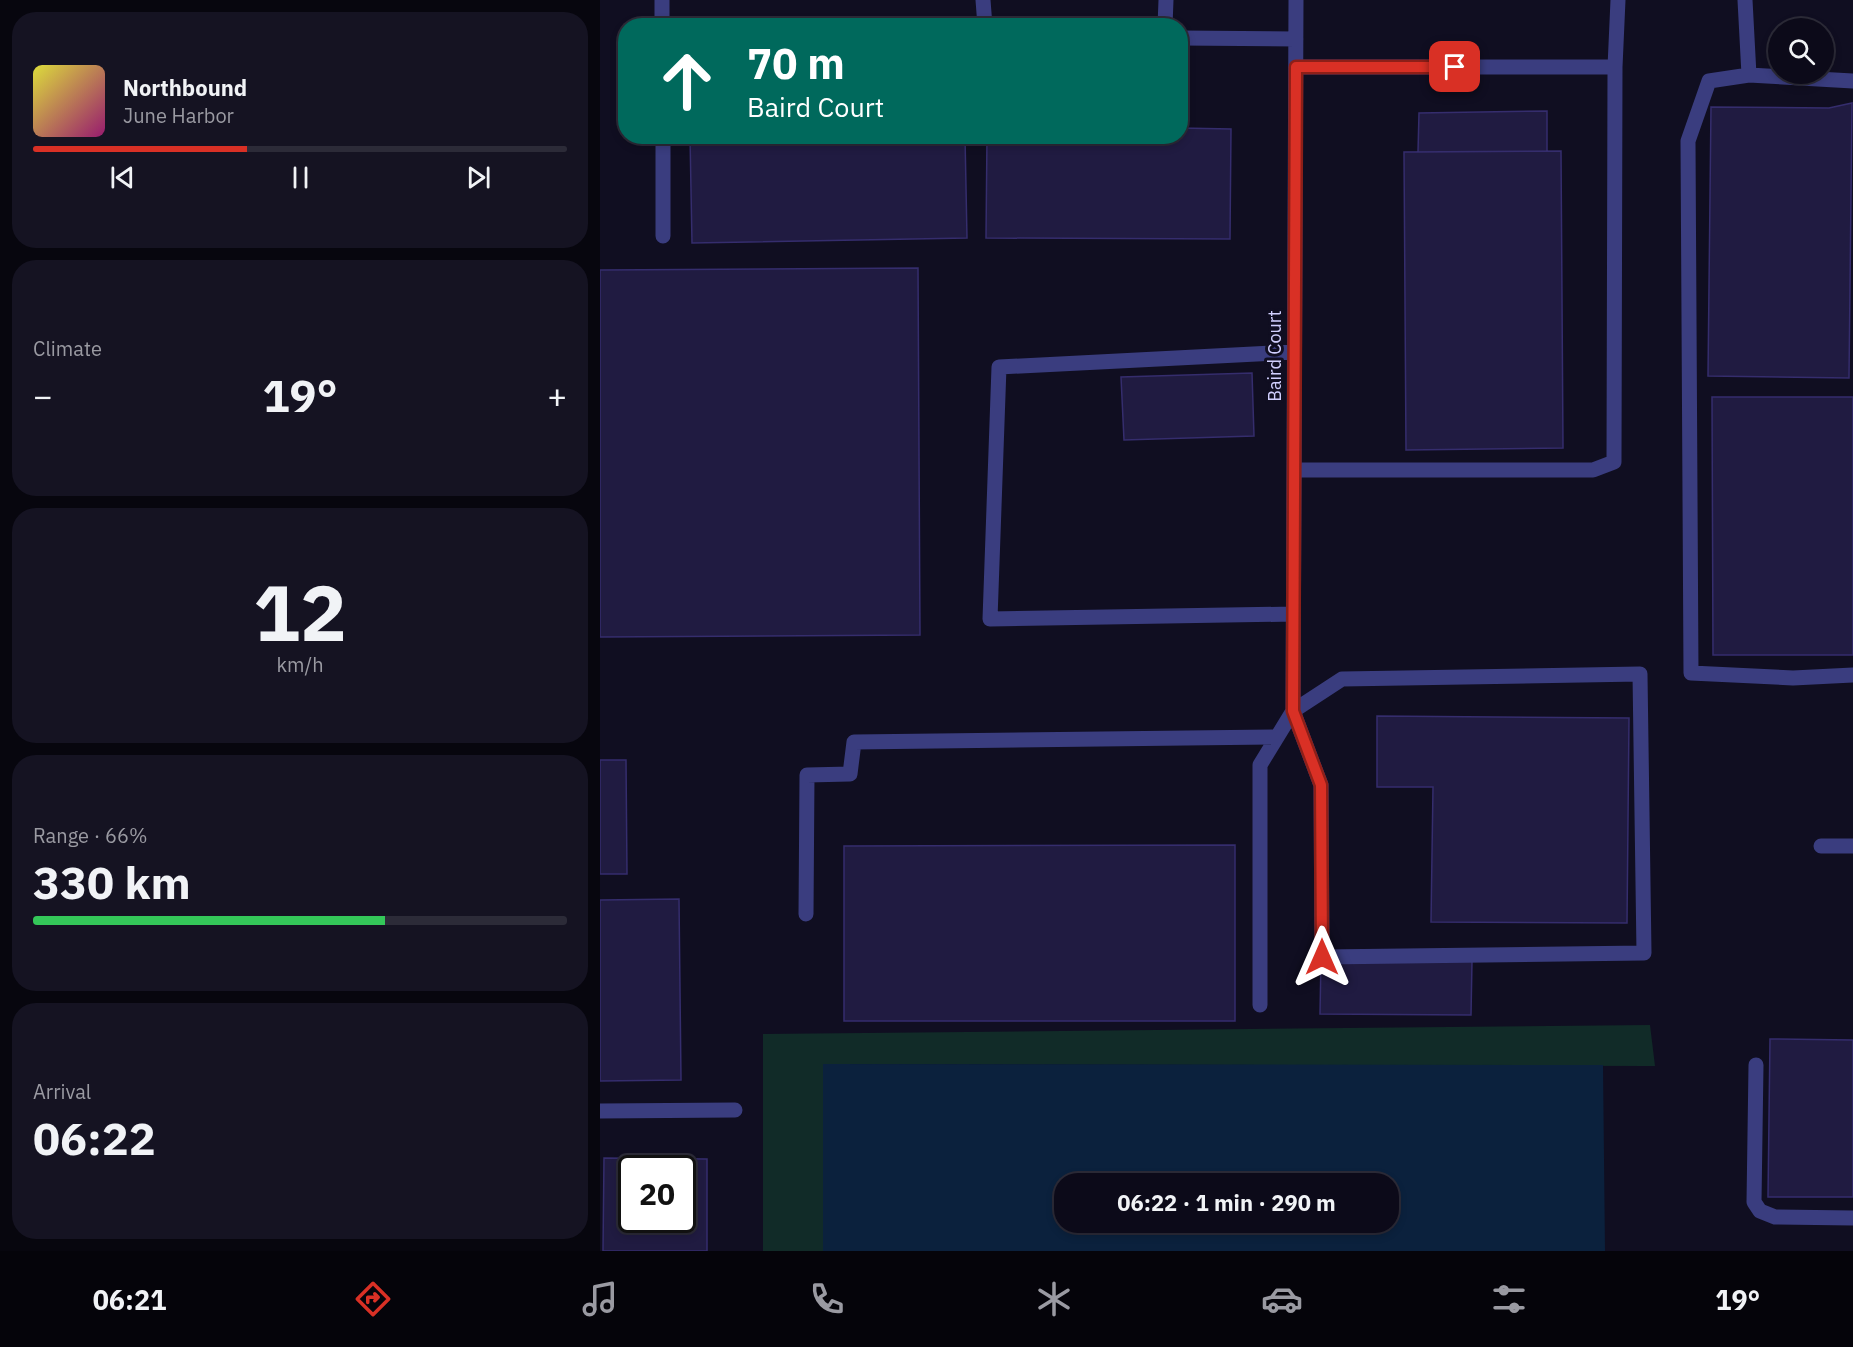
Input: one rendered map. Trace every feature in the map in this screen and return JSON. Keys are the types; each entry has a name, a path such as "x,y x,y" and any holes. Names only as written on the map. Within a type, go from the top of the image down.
{"street":[{"path":"662,0 662,18"},
{"path":"983,0 984,18"},
{"path":"1165,18 1166,0"},
{"name":"Baird Court","path":"1293,711 1296,0"},
{"path":"1294,470 1593,470 1614,462 1615,67 1618,0"},
{"path":"1745,0 1749,75"},
{"path":"1188,38 1296,39"},
{"path":"1296,67 1615,67"},
{"path":"1853,81 1749,75 1709,81 1688,141 1691,673 1792,678 1853,675"},
{"path":"663,144 663,236"},
{"path":"1293,614 990,619 999,367 1294,352"},
{"path":"1260,1005 1260,765 1293,711 1342,679 1640,674 1644,953 1322,957 1321,785 1293,711"},
{"path":"806,914 807,775 850,774 854,742 1277,737"},
{"path":"1821,846 1853,846"},
{"path":"1756,1065 1755,1202 1760,1211 1775,1217 1853,1218"},
{"path":"600,1111 735,1110"}],"green space":[{"path":"1650,1025 1655,1066 823,1064 823,1251 763,1251 763,1034"}],"water":[{"path":"823,1064 1603,1065 1605,1251 823,1251"}],"building":[{"path":"1852,103 1849,378 1708,376 1711,107 1829,108"},
{"path":"1547,111 1547,151 1418,152 1419,113"},
{"path":"1188,128 1231,129 1230,239 986,238 987,144 1188,144"},
{"path":"690,144 965,144 967,238 692,243"},
{"path":"1561,151 1563,448 1406,450 1404,152"},
{"path":"918,268 920,635 600,637 600,270"},
{"path":"1252,373 1254,436 1124,440 1121,377"},
{"path":"1712,397 1853,397 1853,655 1713,655"},
{"path":"1377,716 1629,718 1627,923 1431,922 1433,787 1377,787"},
{"path":"600,760 626,760 627,874 600,874"},
{"path":"1235,845 1235,1021 844,1021 844,846"},
{"path":"679,899 681,1080 600,1081 600,900"},
{"path":"1321,959 1472,961 1471,1015 1320,1014"},
{"path":"1770,1039 1853,1040 1853,1197 1768,1197"},
{"path":"604,1158 618,1158 618,1233 696,1233 696,1159 707,1159 707,1251 603,1251"}],"route":[{"path":"1322,957 1321,785 1293,711 1296,67 1455,67"}]}
